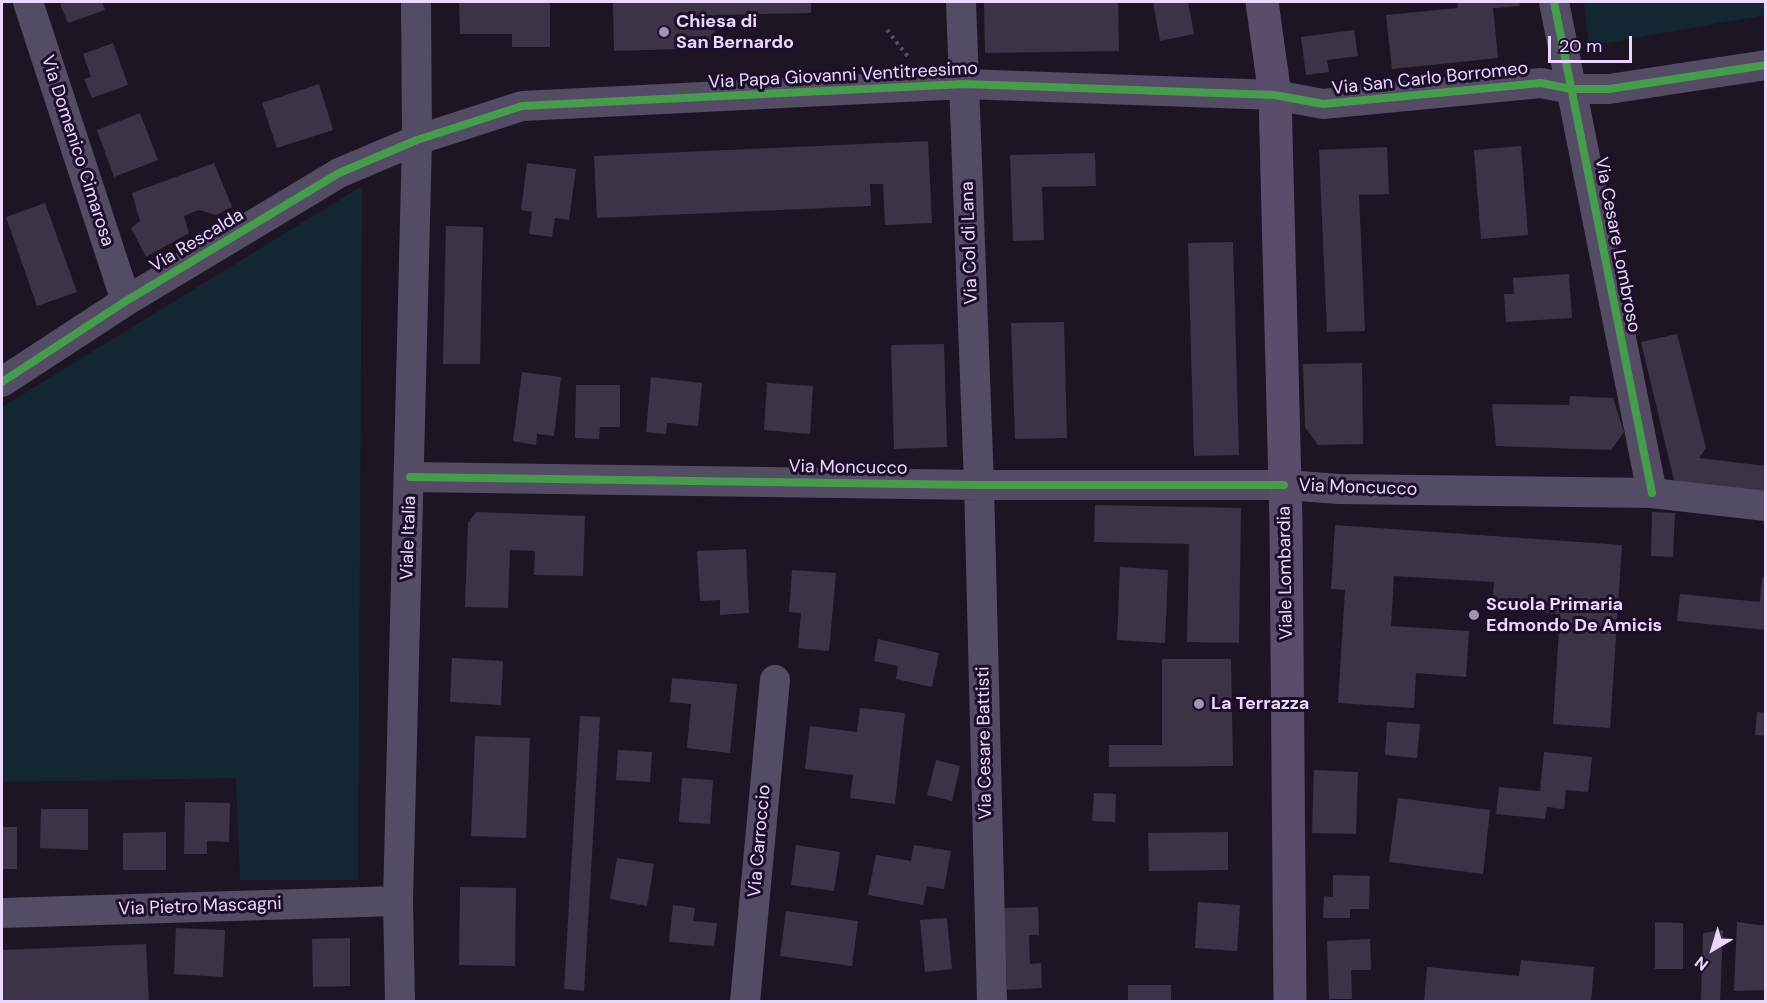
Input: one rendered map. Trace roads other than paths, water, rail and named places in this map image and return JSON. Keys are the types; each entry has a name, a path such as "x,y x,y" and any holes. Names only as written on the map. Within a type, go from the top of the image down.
{"street":[{"name":"Via Domenico Cimarosa","path":"28,2 126,301"},
{"name":"Viale Italia","path":"400,1002 398,901 417,140 416,2"},
{"name":"Via Col di Lana","path":"961,2 979,484"},
{"name":"Viale Lombardia","path":"1262,2 1275,95 1284,485 1290,1002"},
{"name":"Via Cesare Lombroso","path":"1554,2 1652,493"},
{"name":"Via San Carlo Borromeo","path":"1275,95 1323,104 1541,83 1571,89 1609,89 1766,65"},
{"name":"Via Papa Giovanni Ventitreesimo","path":"417,140 522,106 964,84 1275,95"},
{"name":"Via Rescalda","path":"2,382 126,301 339,173 417,140"},
{"name":"Via Moncucco","path":"410,477 1284,485 1340,489 1652,493 1766,506"},
{"name":"Via Cesare Battisti","path":"979,484 992,1002"},
{"name":"Via Carroccio","path":"745,1002 775,680"},
{"name":"Via Pietro Mascagni","path":"2,913 398,901"}],"place":[{"name":"Chiesa di San Bernardo","path":"664,32"},
{"name":"Scuola Primaria Edmondo De Amicis","path":"1474,615"},
{"name":"La Terrazza","path":"1199,704"}]}
